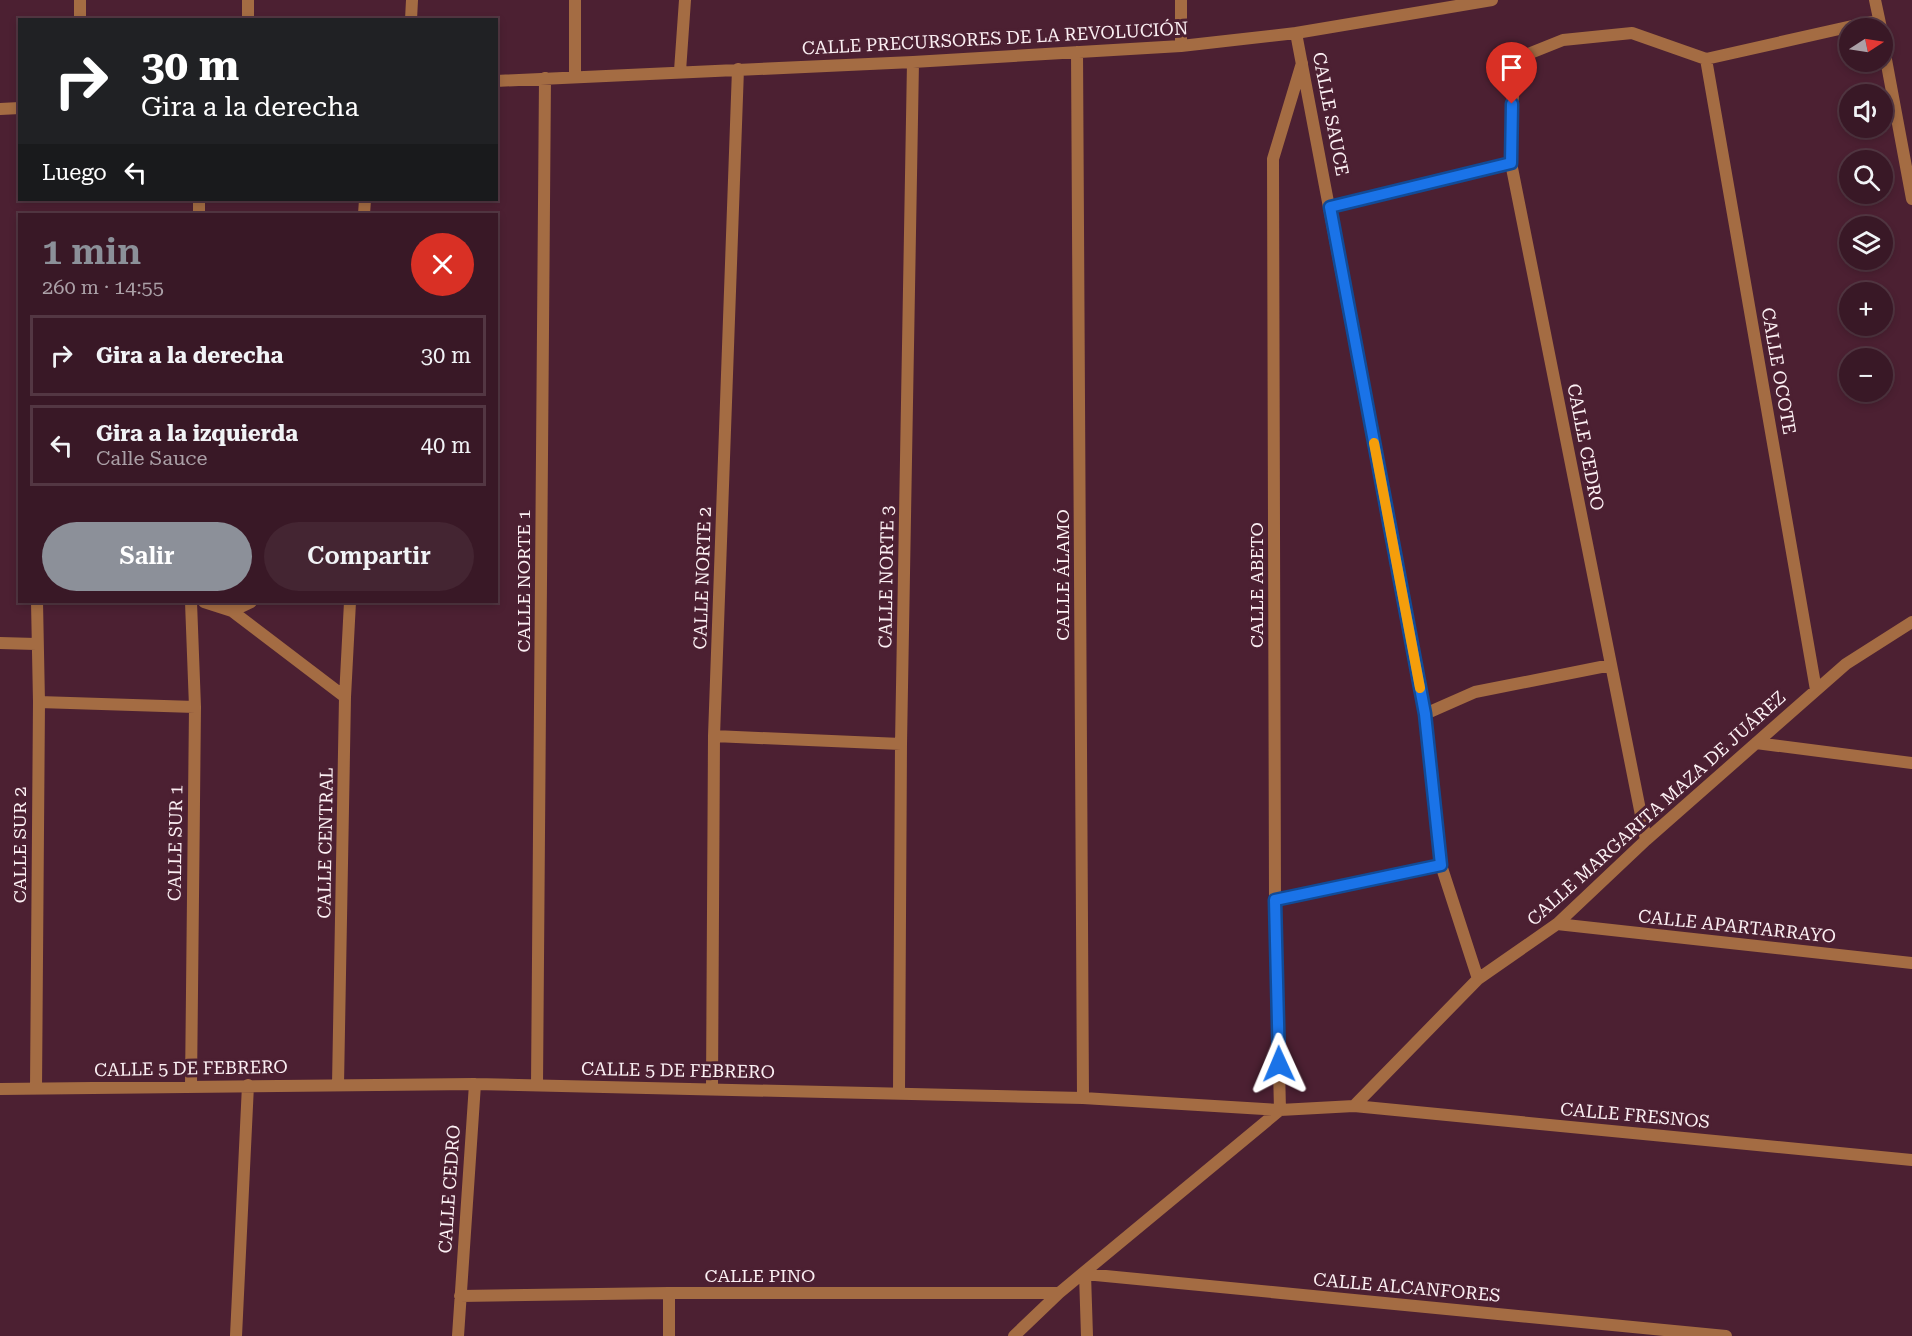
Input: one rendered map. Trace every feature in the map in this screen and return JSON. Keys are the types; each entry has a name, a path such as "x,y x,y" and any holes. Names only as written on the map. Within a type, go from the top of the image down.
{"street":[{"path":"80,0 80,18"},
{"path":"248,0 248,18"},
{"path":"411,18 412,0"},
{"path":"575,0 575,76"},
{"path":"680,71 686,0"},
{"path":"1181,0 1181,46"},
{"name":"CALLE PRECURSORES DE LA REVOLUCIÓN","path":"498,81 913,62 1181,46 1296,33 1492,0"},
{"path":"1875,0 1879,18"},
{"path":"1706,59 1839,32"},
{"name":"CALLE SAUCE","path":"1296,33 1425,714 1441,865 1478,979"},
{"name":"CALLE CEDRO","path":"1646,840 1511,163 1512,104 1518,58 1563,40 1632,33 1706,59"},
{"name":"CALLE ÁLAMO","path":"1077,52 1083,1098"},
{"name":"CALLE OCOTE","path":"1706,59 1816,690"},
{"name":"CALLE NORTE 3","path":"899,1092 901,744 913,62"},
{"name":"CALLE ABETO","path":"1280,1110 1275,900 1273,159 1302,63"},
{"name":"CALLE NORTE 2","path":"712,1088 714,736 738,69"},
{"path":"1888,72 1912,199"},
{"name":"CALLE NORTE 1","path":"537,1085 545,78"},
{"path":"0,109 18,108"},
{"path":"1330,207 1511,163"},
{"name":"CALLE SUR 2","path":"36,1088 39,702 36,644 37,603"},
{"name":"CALLE SUR 1","path":"190,1086 195,707 191,603"},
{"path":"207,603 232,611 345,697"},
{"path":"232,611 249,603"},
{"name":"CALLE CENTRAL","path":"338,1085 345,697 350,603"},
{"name":"CALLE MARGARITA MAZA DE JUÁREZ","path":"1354,1106 1478,979 1557,924 1646,840 1846,664 1912,622"},
{"path":"0,643 36,644"},
{"path":"1425,714 1475,692 1611,665"},
{"path":"39,702 195,707"},
{"path":"714,736 901,744"},
{"path":"1756,743 1912,763"},
{"path":"1275,900 1441,865"},
{"name":"CALLE APARTARRAYO","path":"1557,924 1912,963"},
{"name":"CALLE CEDRO","path":"458,1336 475,1084"},
{"name":"CALLE 5 DE FEBRERO","path":"0,1089 475,1084 899,1092 1083,1098 1280,1110 1354,1106"},
{"path":"236,1336 248,1085"},
{"name":"CALLE FRESNOS","path":"1354,1106 1912,1160"},
{"path":"1014,1336 1059,1293 1085,1274 1280,1110"},
{"path":"1085,1274 1087,1336"},
{"name":"CALLE ALCANFORES","path":"1085,1274 1726,1336"},
{"path":"669,1293 669,1336"},
{"name":"CALLE PINO","path":"460,1296 669,1293 1059,1293"}],"slow traffic":[{"path":"1374,443 1420,688"}],"route":[{"path":"1279,1064 1275,900 1441,865 1425,714 1330,207 1511,163 1512,104"}]}
